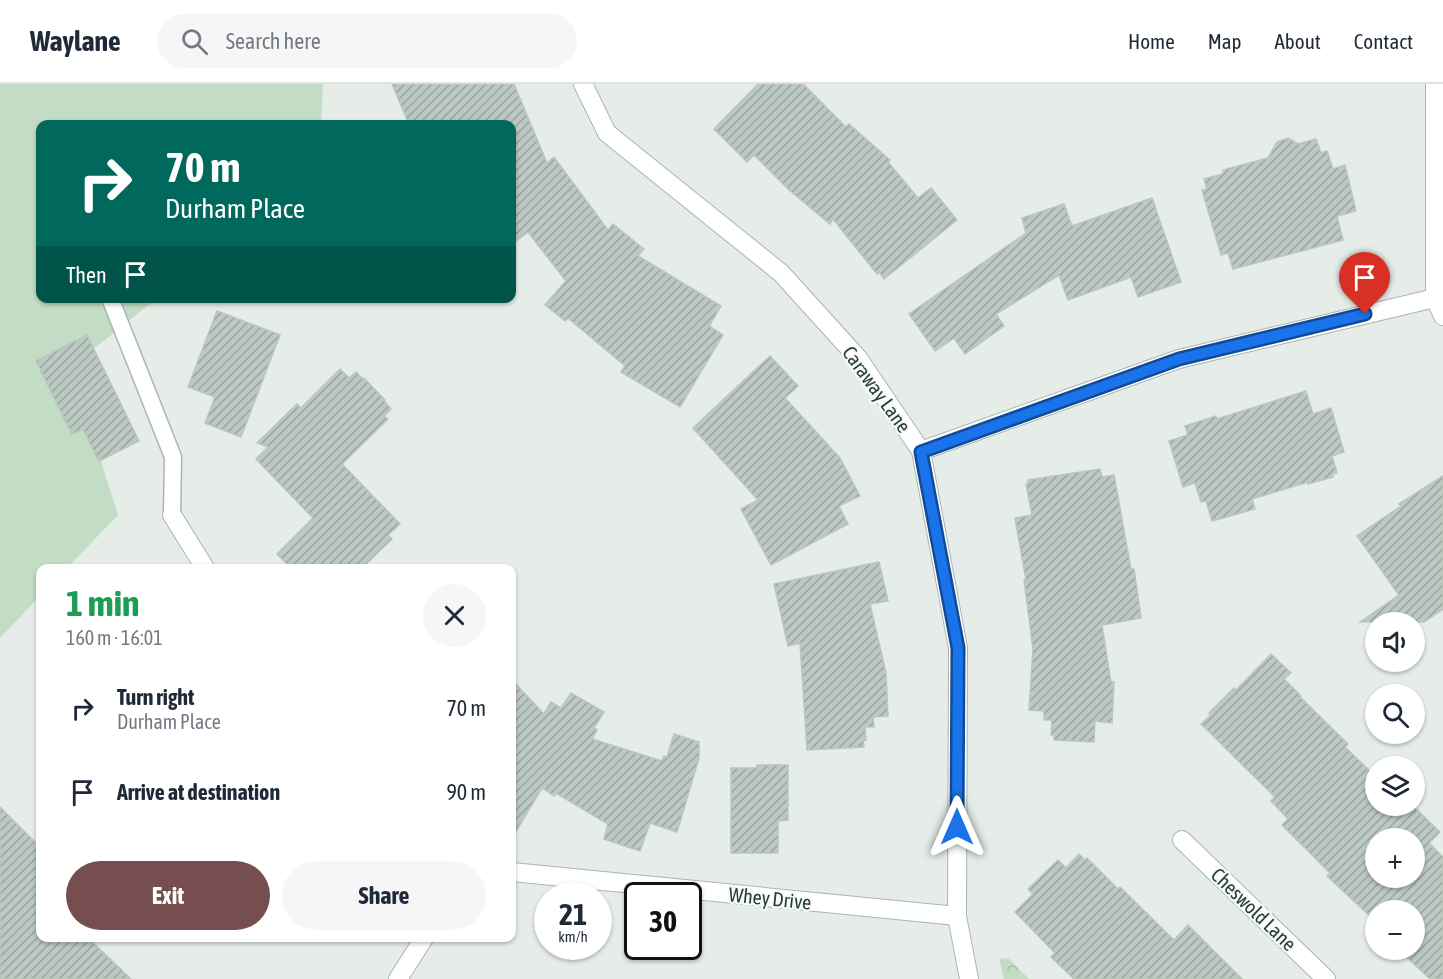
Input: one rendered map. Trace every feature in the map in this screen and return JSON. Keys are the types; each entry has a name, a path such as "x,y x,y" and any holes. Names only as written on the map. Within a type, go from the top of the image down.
{"street":[{"name":"Caraway Lane","path":"583,84 607,133 781,273 858,358 921,452 958,648 957,916 969,979"},
{"path":"1436,84 1435,298 1443,316"},
{"path":"921,452 1179,359 1435,298"},
{"path":"172,515 203,564"},
{"name":"Cheswold Lane","path":"1182,840 1326,979"},
{"name":"Whey Drive","path":"516,872 957,916"},
{"path":"398,979 421,942"}],"lane":[{"path":"112,303 174,457 172,515"}],"green space":[{"path":"0,84 323,84 321,120 36,120 36,303 151,303 71,367 118,515 71,564 36,564 36,600 0,638"},
{"path":"1008,958 1029,979 1004,979 999,959"}],"building":[{"path":"392,84 514,84 547,163 554,157 608,230 613,224 644,249 638,256 721,306 709,326 723,335 680,407 621,372 625,366 568,318 565,321 545,305 566,281 528,232 516,241 516,120 407,120"},
{"path":"758,84 803,84 846,127 849,124 890,160 888,162 918,198 931,188 957,220 884,279 879,272 877,274 833,219 830,224 788,189 754,155 747,162 714,129"},
{"path":"1288,138 1298,144 1316,139 1321,153 1327,151 1333,169 1345,165 1356,211 1337,216 1343,240 1233,269 1228,253 1221,255 1202,190 1207,189 1204,179 1223,174 1223,170 1268,158 1277,142"},
{"path":"1152,198 1181,282 1138,297 1131,277 1068,300 1059,275 996,314 1004,326 965,354 954,338 935,351 909,314 1026,233 1022,218 1064,204 1072,226"},
{"path":"217,311 280,335 241,437 205,423 215,397 188,387"},
{"path":"87,335 139,441 99,461 83,429 72,434 36,361"},
{"path":"770,356 798,386 785,398 840,458 860,496 839,506 848,524 771,565 741,509 758,500 693,428"},
{"path":"340,369 349,378 356,372 364,378 391,409 384,416 388,419 342,464 400,524 388,535 392,539 366,564 287,564 277,554 313,518 256,459 268,447 257,443 297,404 301,408"},
{"path":"1306,391 1313,414 1331,408 1344,452 1332,456 1337,473 1332,474 1333,477 1252,499 1255,509 1212,521 1206,501 1201,502 1195,483 1183,487 1169,441 1188,435 1185,426 1216,416 1217,419"},
{"path":"1100,469 1102,477 1114,475 1131,569 1134,569 1141,618 1102,625 1111,682 1114,682 1112,723 1095,721 1094,742 1054,740 1054,735 1051,735 1052,720 1044,720 1044,711 1029,710 1033,649 1024,580 1026,580 1015,518 1032,515 1026,484 1028,480"},
{"path":"1443,476 1443,609 1425,621 1425,612 1374,612 1399,595 1357,536 1401,506 1399,504"},
{"path":"879,562 888,601 870,604 886,673 888,716 873,717 874,727 865,727 864,747 807,750 800,643 788,646 774,584"},
{"path":"1271,654 1291,673 1284,679 1348,744 1345,747 1365,766 1365,816 1423,816 1440,832 1429,843 1443,857 1443,979 1430,979 1410,960 1425,960 1425,900 1365,900 1365,912 1327,876 1330,873 1282,825 1288,819 1271,801 1275,797 1201,724 1234,688 1236,690"},
{"path":"516,684 544,714 551,702 561,708 571,693 604,712 594,728 597,730 592,739 662,761 664,756 667,757 674,734 699,742 699,758 677,832 650,823 640,851 604,839 608,824 556,793 554,796 542,788 516,831"},
{"path":"757,765 788,765 788,820 778,821 778,853 731,853 731,768 757,768"},
{"path":"0,807 36,843 36,942 92,942 131,979 0,979"},
{"path":"1079,854 1085,860 1087,858 1118,889 1120,887 1174,940 1188,925 1242,979 1074,979 1051,957 1055,953 1015,912 1033,894 1028,889 1058,860 1066,868"}],"route":[{"path":"957,827 958,648 921,452 1179,359 1365,314"}]}
